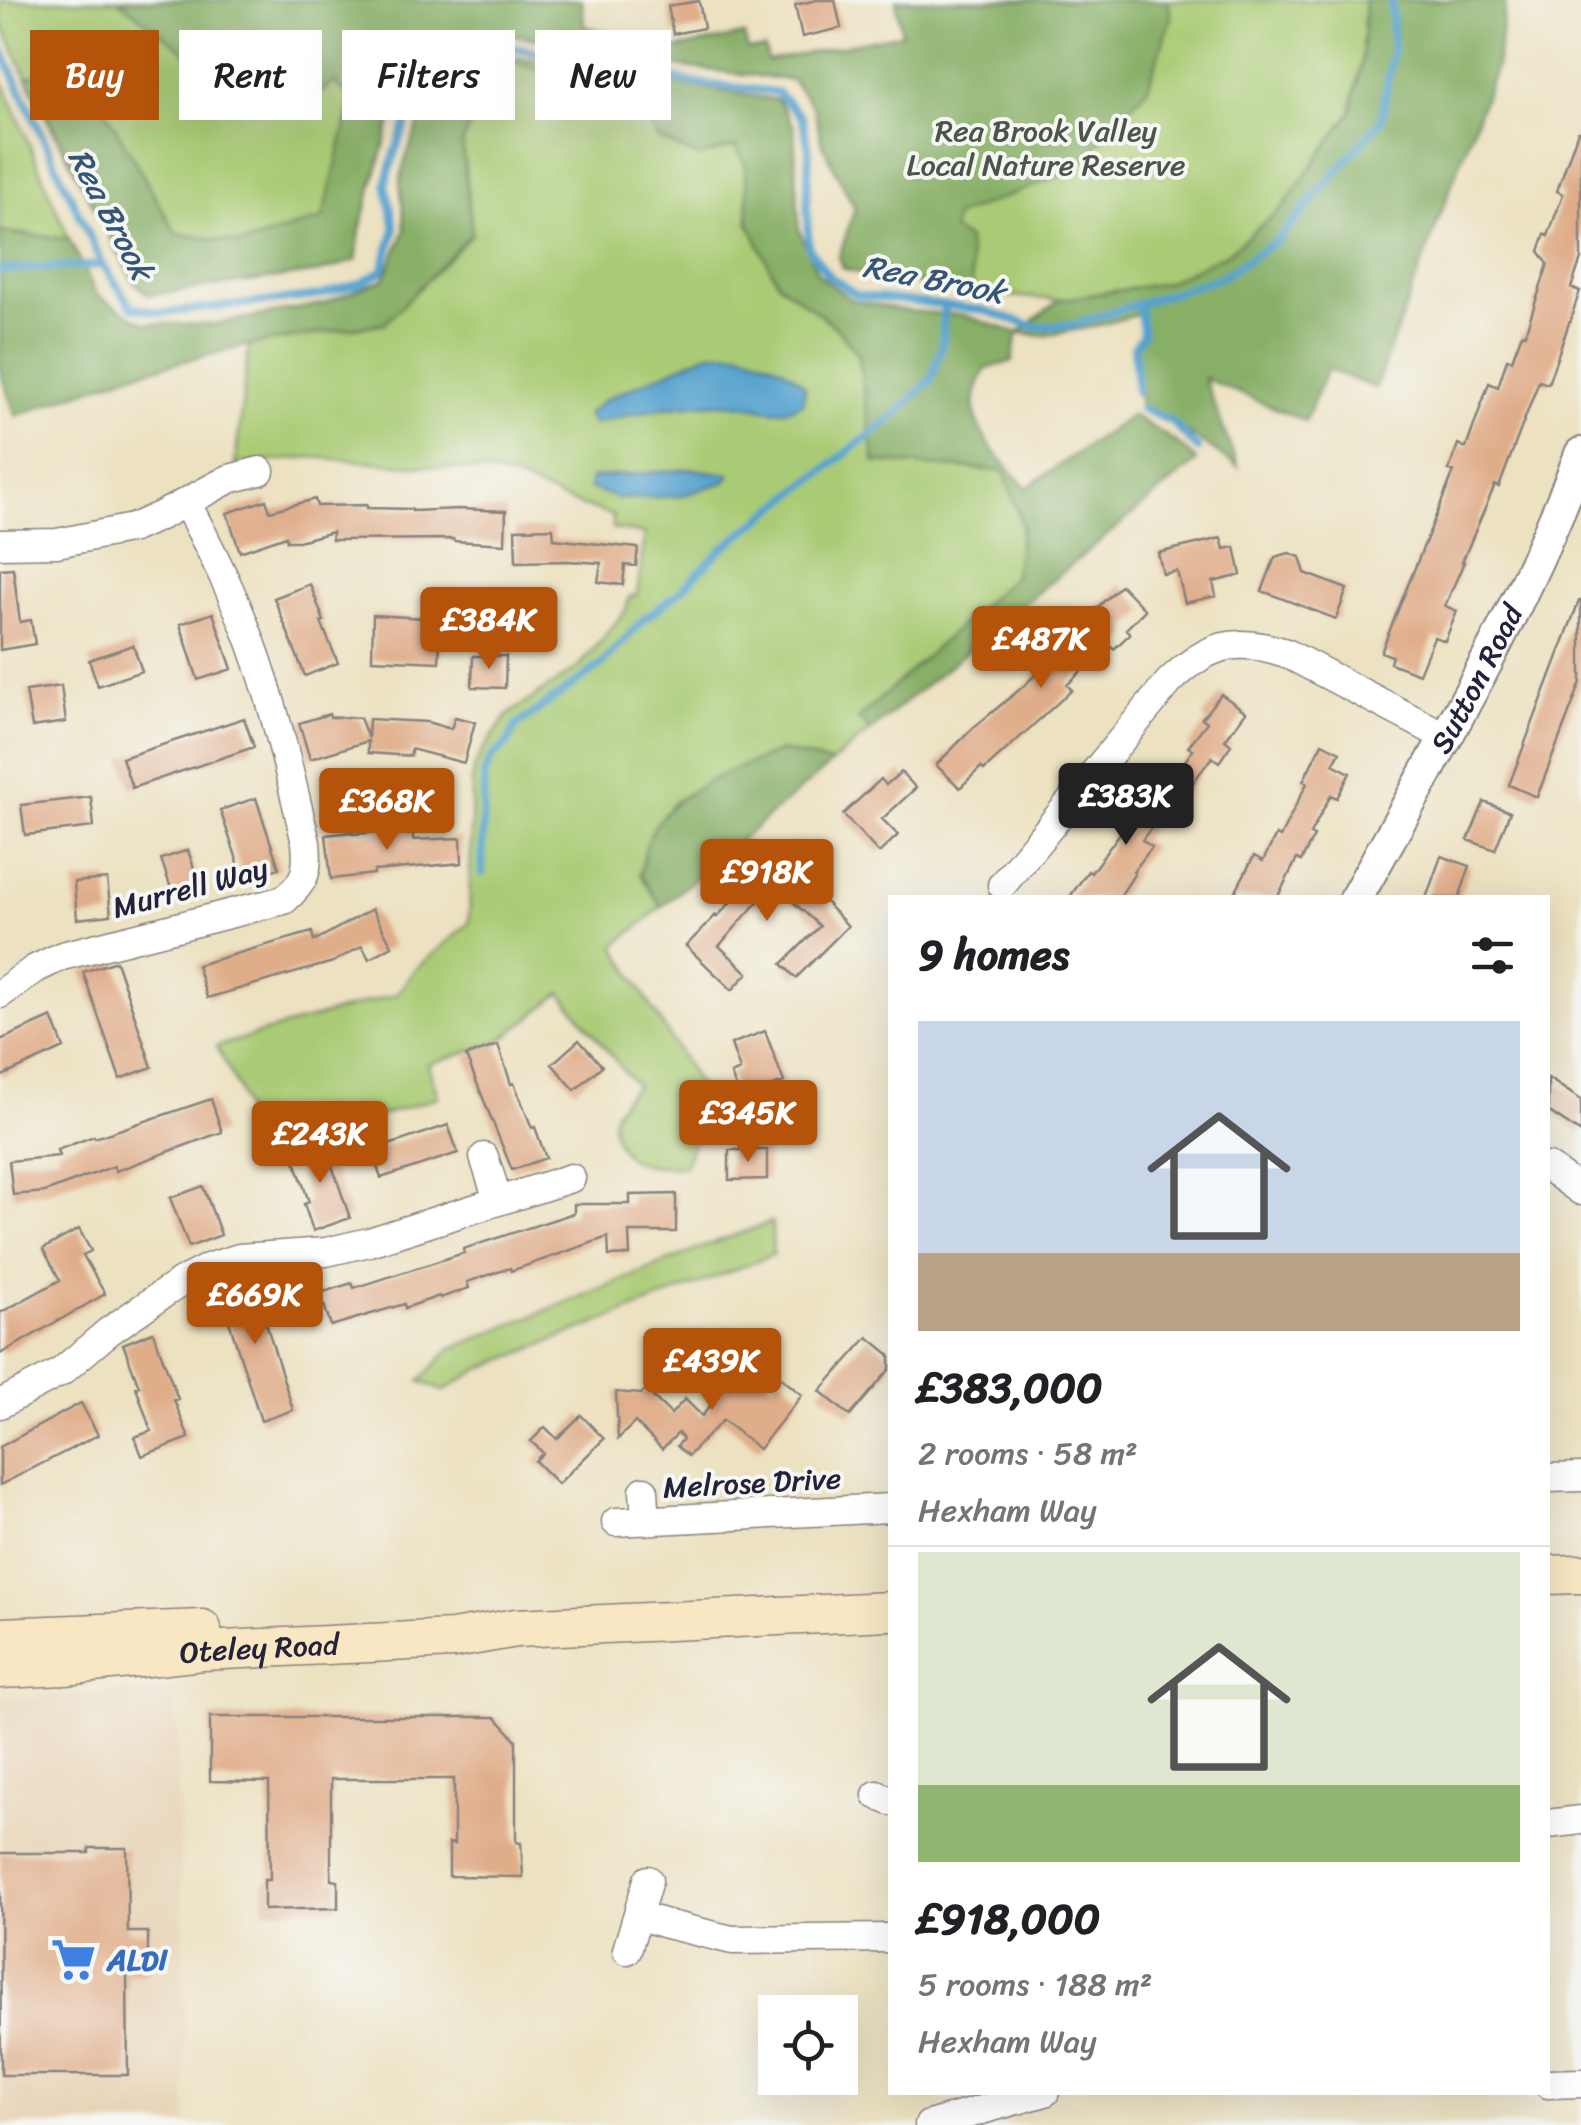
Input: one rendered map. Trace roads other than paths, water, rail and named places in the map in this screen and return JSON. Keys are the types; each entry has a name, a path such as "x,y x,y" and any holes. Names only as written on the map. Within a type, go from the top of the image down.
{"main road":[{"path":"1550,1576 1581,1574"},
{"name":"Oteley Road","path":"0,1669 202,1652 452,1639 516,1628 888,1611"},
{"name":"Oteley Road","path":"0,1637 452,1622 516,1628"}],"street":[{"name":"Sutton Road","path":"1358,895 1446,737 1533,567 1581,454"},
{"path":"0,544 57,543 115,532 148,522 229,479 260,470"},
{"name":"Murrell Way","path":"0,994 34,969 62,956 284,900 303,878 308,862 306,843 272,704 223,574 186,502"},
{"path":"1002,884 1168,682 1210,650 1260,644 1286,653 1446,737"},
{"path":"484,1157 498,1200"},
{"path":"1550,1168 1581,1191"},
{"path":"0,1404 61,1372 140,1309 183,1280 210,1268 239,1258 326,1252 369,1242 571,1178"},
{"path":"1550,1478 1581,1476"},
{"path":"644,1491 646,1521"},
{"name":"Melrose Drive","path":"616,1522 888,1508"},
{"path":"768,1616 836,1599 888,1594"},
{"path":"1550,1824 1581,1820"},
{"path":"627,1950 648,1880"},
{"path":"638,1915 732,1940 888,1938"},
{"path":"1550,2084 1581,2083"},
{"path":"931,2125 958,2103 1021,2095"}],"water":[{"path":"742,352 792,374 805,386 803,403 779,411 728,404 689,405 593,424 587,414 606,399 709,353"},
{"path":"692,469 730,477 681,496 619,499 589,488 591,478"}],"waterway":[{"name":"Rea Brook","path":"0,46 103,265 132,307 163,313 317,296 361,283 382,271 395,229 386,184 434,57 470,47 508,47 695,83 777,92 802,118 809,150 809,248 827,274 856,295 982,310 1036,327 1073,325 1221,277 1278,240 1381,120 1393,47 1391,0"},
{"path":"0,270 103,265"},
{"path":"482,873 484,774 516,726 601,665 643,620 677,594 723,548 892,418 931,380 942,345 944,305"},
{"path":"1137,392 1134,347 1143,334 1139,305"},
{"path":"1141,408 1172,422 1198,449"}],"place":[{"name":"ALDI","path":"74,1960"}],"park label":[{"name":"Rea Brook Valley Local Nature Reserve","path":"1046,148"}]}
